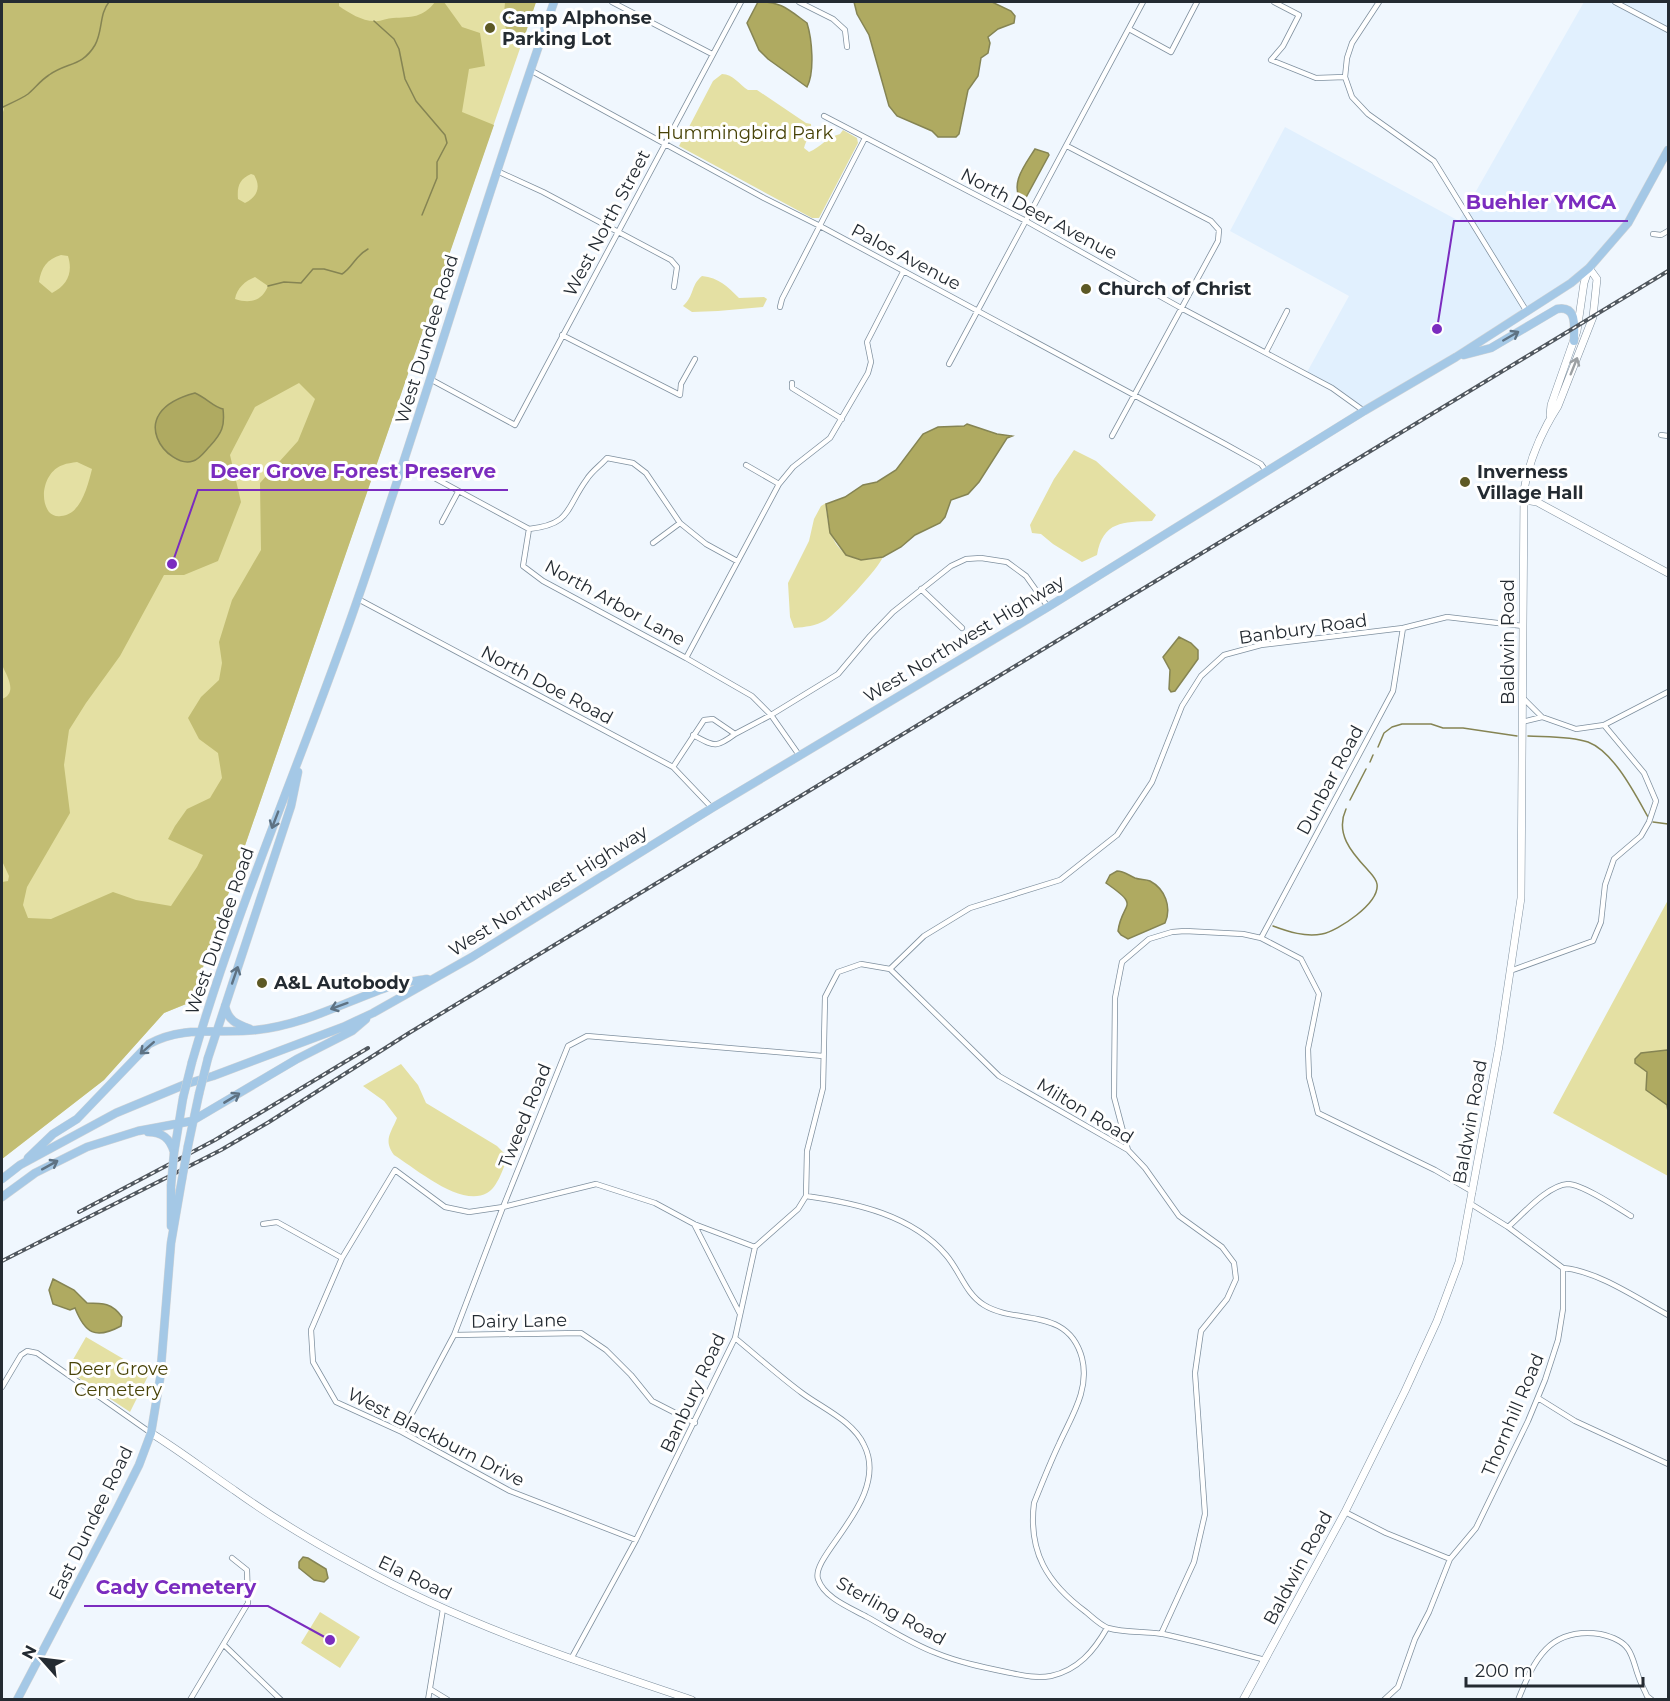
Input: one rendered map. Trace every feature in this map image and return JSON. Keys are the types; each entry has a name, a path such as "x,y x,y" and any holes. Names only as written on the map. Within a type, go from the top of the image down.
{"main road":[{"name":"West Dundee Road","path":"179,1124 183,1098 201,1031 264,849 302,753 405,462 497,171 554,2"},
{"name":"West Northwest Highway","path":"20,1166 116,1113 165,1092 304,1042 373,1013 472,957 712,808 1048,607 1266,471 1456,357 1571,283 1589,268 1628,223 1668,150"},
{"path":"1456,357 1491,348 1557,309 1564,308 1570,311 1575,318 1574,341"},
{"name":"West Dundee Road","path":"192,1121 216,1031 291,806 302,753"},
{"path":"2,1179 20,1166 53,1134 77,1119 149,1044 163,1036 186,1031 254,1030 289,1024 393,985 435,978"},
{"path":"225,1005 231,1019 254,1030"},
{"path":"2,1197 35,1173 71,1154 101,1142 138,1131 192,1121 297,1059 352,1030 373,1013"},
{"name":"East Dundee Road","path":"171,1243 192,1121"},
{"name":"East Dundee Road","path":"17,1700 117,1509 139,1465 151,1433 160,1379 171,1243 171,1186 179,1124"},
{"path":"138,1131 161,1134 172,1144 174,1153"}],"street":[{"path":"612,2 712,54"},
{"name":"West North Street","path":"430,379 514,425 741,2"},
{"path":"799,2 845,30 847,47"},
{"path":"949,364 1143,2"},
{"path":"1129,29 1171,52 1197,2"},
{"path":"1274,2 1299,15 1283,46 1271,60 1316,78 1345,77"},
{"path":"1379,2 1352,43 1347,58 1345,77 1352,97 1368,114 1434,161 1527,312"},
{"path":"1615,2 1668,30"},
{"name":"Palos Avenue","path":"530,70 764,198 1225,444 1261,464 1266,471"},
{"name":"North Deer Avenue","path":"824,116 1026,221 1181,308 1332,388 1364,411"},
{"path":"780,307 782,299 865,138"},
{"path":"1067,146 1211,221 1219,230 1218,241 1112,436"},
{"path":"497,171 543,192 671,260 677,267 674,287"},
{"path":"1653,234 1661,236 1668,231"},
{"path":"1550,418 1551,405 1574,341 1581,314 1584,283 1589,268"},
{"path":"1550,418 1558,406 1593,317 1597,279 1589,268"},
{"path":"686,658 779,484 793,466 830,438 868,373 871,362 867,342 903,272"},
{"path":"1266,352 1287,311"},
{"path":"562,335 680,395 681,384 694,359"},
{"path":"792,383 792,388 842,419"},
{"name":"Baldwin Road","path":"1243,1700 1345,1512 1405,1391 1437,1320 1459,1262 1471,1204 1521,898 1524,500 1531,464 1550,418"},
{"path":"1661,435 1668,436"},
{"path":"405,462 528,529 546,527 562,518 587,478 607,458 633,463 646,473 680,523 706,544 737,561"},
{"path":"746,465 779,484"},
{"path":"442,522 458,492"},
{"path":"1524,500 1537,502 1668,573"},
{"path":"653,543 680,523"},
{"name":"North Arbor Lane","path":"528,529 523,566 543,581 752,696 771,715 799,755"},
{"path":"693,735 715,746 721,745 735,734 838,674 893,612 951,566 966,560 994,559 1007,562 1026,576 1048,607"},
{"path":"921,589 962,628"},
{"name":"North Doe Road","path":"358,599 674,767 712,808"},
{"name":"Banbury Road","path":"890,969 924,936 970,908 1060,880 1117,835 1152,782 1182,706 1202,676 1224,655 1261,645 1403,628 1447,617 1523,626"},
{"name":"Dunbar Road","path":"1261,938 1393,691 1403,628"},
{"path":"1522,697 1542,717 1576,729 1604,725 1668,692"},
{"path":"1522,722 1542,717"},
{"path":"674,767 704,720 713,719 735,734"},
{"path":"1510,971 1593,941 1601,922 1605,885 1614,859 1641,836 1656,808 1656,801 1644,773 1604,725"},
{"path":"1128,1150 1114,1097 1115,998 1122,962 1149,939 1172,932 1225,932 1261,938 1301,959 1319,994 1308,1049 1309,1077 1318,1113 1435,1170 1473,1192"},
{"path":"503,1207 596,1184 654,1203 694,1224 755,1247 798,1209 806,1196 807,1151 823,1088 825,997 838,972 861,964 890,969"},
{"name":"Milton Road","path":"890,969 999,1076 1128,1150 1145,1168 1179,1216 1222,1247 1234,1263 1236,1279 1227,1299 1201,1332 1195,1373 1205,1514 1194,1562 1161,1634"},
{"name":"Tweed Road","path":"402,1432 454,1335 568,1046 587,1036 824,1056"},
{"name":"West Blackburn Drive","path":"503,1207 469,1212 445,1207 395,1170 342,1258 312,1330 313,1362 336,1402 402,1432 510,1491 636,1540"},
{"path":"1508,1227 1553,1188 1570,1184 1607,1201 1630,1216"},
{"path":"806,1196 849,1202 905,1224 939,1248 953,1265 967,1289 982,1304 1000,1312 1048,1321 1071,1338 1081,1355 1084,1366 1083,1386 1077,1405 1034,1503 1033,1532 1048,1576 1064,1595 1107,1628 1161,1634 1265,1660"},
{"path":"1471,1204 1508,1227 1563,1269 1573,1269 1592,1276 1668,1315"},
{"path":"263,1224 277,1222 342,1258"},
{"path":"694,1224 740,1314"},
{"name":"Banbury Road","path":"571,1659 636,1540 735,1338 755,1247"},
{"name":"Thornhill Road","path":"1384,1700 1402,1678 1410,1653 1450,1559 1476,1528 1538,1398 1558,1340 1563,1309 1563,1269"},
{"name":"Dairy Lane","path":"454,1335 580,1333 606,1350 631,1375 652,1401 695,1423"},
{"name":"Sterling Road","path":"735,1338 801,1393 849,1426 859,1436 869,1457 869,1480 863,1496 842,1533 818,1568 816,1576 824,1590 844,1604 934,1652 976,1666 1027,1676 1049,1676 1068,1670 1091,1653 1107,1628"},
{"path":"2,1387 16,1360 27,1351 37,1353 151,1433"},
{"path":"1538,1398 1575,1421 1668,1464"},
{"name":"Ela Road","path":"151,1433 320,1545 360,1568 443,1609 571,1659 692,1700"},
{"path":"1345,1512 1386,1533 1450,1559"},
{"path":"190,1700 248,1603 247,1570 232,1558"},
{"path":"428,1700 443,1609"},
{"path":"1518,1700 1531,1668 1542,1652 1571,1635 1590,1633 1618,1640 1628,1648 1647,1696 1652,1700"},
{"path":"224,1645 281,1700"},
{"path":"430,1689 448,1700"}],"shaded area":[{"path":"2,2 339,2 339,6 356,16 376,21 416,16 426,11 435,2 444,2 462,27 480,33 485,66 469,69 462,112 494,125 191,1002 164,1013 104,1080 2,1159 2,882 8,881 9,876 2,861 2,699 9,693 10,684 2,665 2,115 4,109 2,105","holes":["254,175 258,187 253,198 245,203 238,199 238,191 241,181 247,176","61,255 68,256 70,267 65,282 52,293 39,282 41,272 52,259","255,277 268,286 255,300 235,299 245,283","299,383 315,399 298,441 260,483 261,550 232,600 219,642 222,663 219,680 201,697 188,718 199,739 218,753 222,778 210,798 187,809 168,839 203,855 171,906 136,900 113,892 51,919 28,918 23,905 27,887 70,813 64,765 69,730 120,656 164,575 184,575 218,561 241,502 230,455 255,407","77,462 92,469 86,491 79,505 68,514 54,516 46,506 44,492 52,472 65,464"]},
{"path":"505,2 536,2 521,47 505,27"},
{"path":"758,2 779,5 807,23 812,55 810,81 807,87 759,50 747,23"},
{"path":"854,2 992,2 1011,11 1015,16 1014,23 998,29 988,37 990,43 988,53 981,58 978,76 968,90 959,134 956,137 938,137 932,131 897,116 889,106 869,35 857,14"},
{"path":"1584,2 1668,2 1668,150 1643,197 1589,268 1364,411 1354,402 1306,374 1349,296 1230,231 1285,127 1459,221"},
{"path":"1035,149 1049,155 1023,203 1017,189 1018,182 1023,168"},
{"path":"195,393 223,409 224,420 217,437 200,457 193,461 183,461 173,457 164,449 157,438 155,426 160,413 172,402"},
{"path":"967,424 997,434 1012,436 1007,438 979,482 968,494 951,500 945,517 940,523 915,535 901,547 883,557 861,560 846,555 830,533 826,504 845,497 863,485 877,482 896,470 923,434 938,427"},
{"path":"1179,637 1191,643 1198,650 1198,659 1175,691 1171,692 1169,689 1170,670 1163,657"},
{"path":"1117,871 1137,879 1150,881 1160,889 1166,899 1168,911 1165,923 1128,939 1121,935 1118,931 1127,901 1106,883 1110,875"},
{"path":"1667,1050 1668,1112 1667,1105 1646,1090 1647,1072 1635,1063 1635,1059 1641,1053"},
{"path":"53,1279 74,1290 87,1303 111,1306 122,1317 121,1326 104,1333 92,1332 83,1323 75,1308 70,1310 53,1304 49,1290"},
{"path":"303,1557 326,1569 328,1578 324,1582 314,1580 299,1568 299,1562"}],"green space":[{"path":"2,2 536,2 191,1002 164,1013 104,1080 2,1159"},
{"name":"Hummingbird Park","path":"722,74 733,78 748,90 757,90 806,123 811,124 811,131 804,148 809,152 843,130 857,138 858,143 819,218 812,218 679,146 713,81"},
{"path":"702,276 722,283 739,298 764,297 767,299 763,307 692,312 683,306"},
{"path":"1074,450 1096,461 1156,515 1152,521 1123,523 1109,530 1104,535 1097,555 1082,562 1041,534 1032,533 1030,525 1054,479"},
{"path":"826,503 830,530 843,552 863,560 883,557 848,600 826,620 806,627 794,628 790,617 788,583 809,541 814,519 821,506"},
{"path":"1668,900 1668,1176 1553,1113"},
{"path":"401,1064 418,1085 426,1103 497,1146 508,1157 497,1182 487,1193 476,1196 452,1191 426,1177 394,1155 389,1141 397,1118 384,1101 363,1086"},
{"name":"Deer Grove Cemetery","path":"86,1337 149,1374 130,1412 67,1370"},
{"path":"320,1612 360,1637 340,1668 301,1643"}],"waterway":[{"path":"3,107 28,94 49,75 85,57 95,45 109,2"},
{"path":"374,21 394,39 399,49 405,79 416,101 445,135 447,143 437,162 437,178 422,215"},
{"path":"268,286 284,282 301,283 313,269 324,269 342,274 368,249"},
{"path":"1378,747 1384,733 1402,724 1431,724 1443,728 1463,728 1517,736"},
{"path":"1528,736 1574,739 1598,747 1623,775 1648,817"},
{"path":"1370,762 1373,755"},
{"path":"1350,800 1366,769"},
{"path":"1273,926 1309,935 1322,934 1347,922 1372,899 1376,891 1376,880 1346,842 1342,826 1346,809"},
{"path":"1653,822 1668,824"}],"railway":[{"path":"2,1261 221,1150 269,1122 409,1033 1668,271"},
{"path":"79,1212 215,1140 368,1048"}],"place":[{"name":"Camp Alphonse Parking Lot","path":"490,28"},
{"name":"Church of Christ","path":"1086,289"},
{"name":"Buehler YMCA","path":"1437,329"},
{"name":"Inverness Village Hall","path":"1465,482"},
{"name":"Deer Grove Forest Preserve","path":"172,564"},
{"name":"A&L Autobody","path":"262,983"},
{"name":"Cady Cemetery","path":"330,1640"}]}
